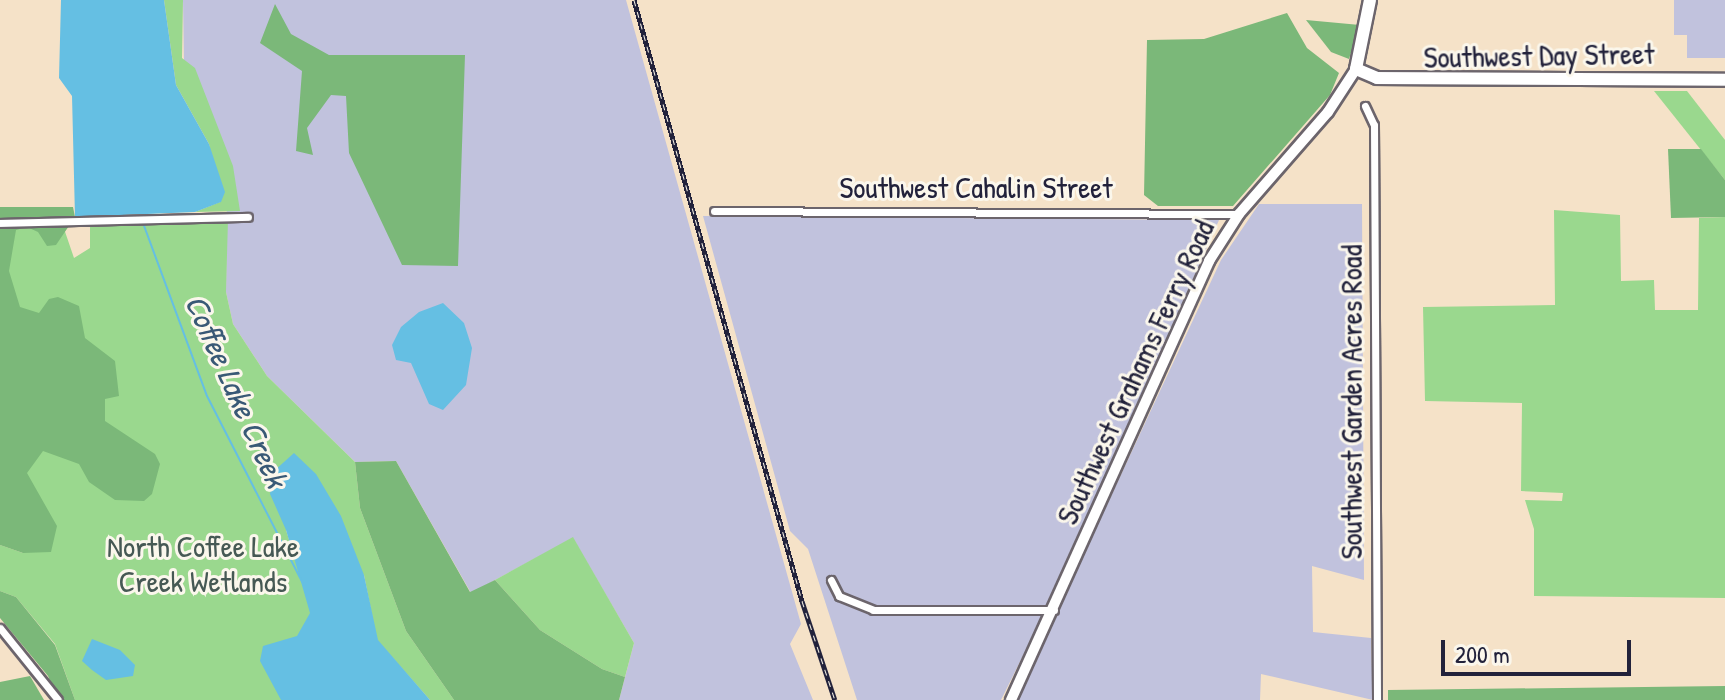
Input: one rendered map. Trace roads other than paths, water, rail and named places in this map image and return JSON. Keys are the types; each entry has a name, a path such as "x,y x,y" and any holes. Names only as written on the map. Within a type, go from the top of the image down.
{"main road":[{"name":"Southwest Grahams Ferry Road","path":"1011,700 1194,293 1239,214 1328,112 1356,69 1370,0"},
{"name":"Southwest Day Street","path":"1356,69 1411,82 1725,80"}],"street":[{"name":"Southwest Garden Acres Road","path":"1365,106 1374,125 1377,700"},
{"name":"Southwest Cahalin Street","path":"714,211 1239,214"},
{"path":"0,223 248,217"},
{"path":"831,580 839,596 873,610 1054,610"},
{"path":"0,628 58,700"}],"water":[{"path":"61,0 164,0 176,85 209,144 225,192 221,202 195,212 75,217 72,96 59,78"},
{"path":"443,303 464,323 472,348 466,385 443,410 429,404 411,363 396,360 392,345 401,327 419,312"},
{"path":"294,453 316,474 341,516 364,575 378,640 430,700 281,700 260,661 263,646 297,636 310,613 286,530 270,494 274,471"},
{"path":"92,639 120,650 135,665 133,676 106,680 82,661"}],"waterway":[{"name":"Coffee Lake Creek","path":"143,223 207,396 302,582"}],"railway":[{"path":"634,0 802,601 835,700"}],"park label":[{"name":"North Coffee Lake Creek Wetlands","path":"203,563"}]}
